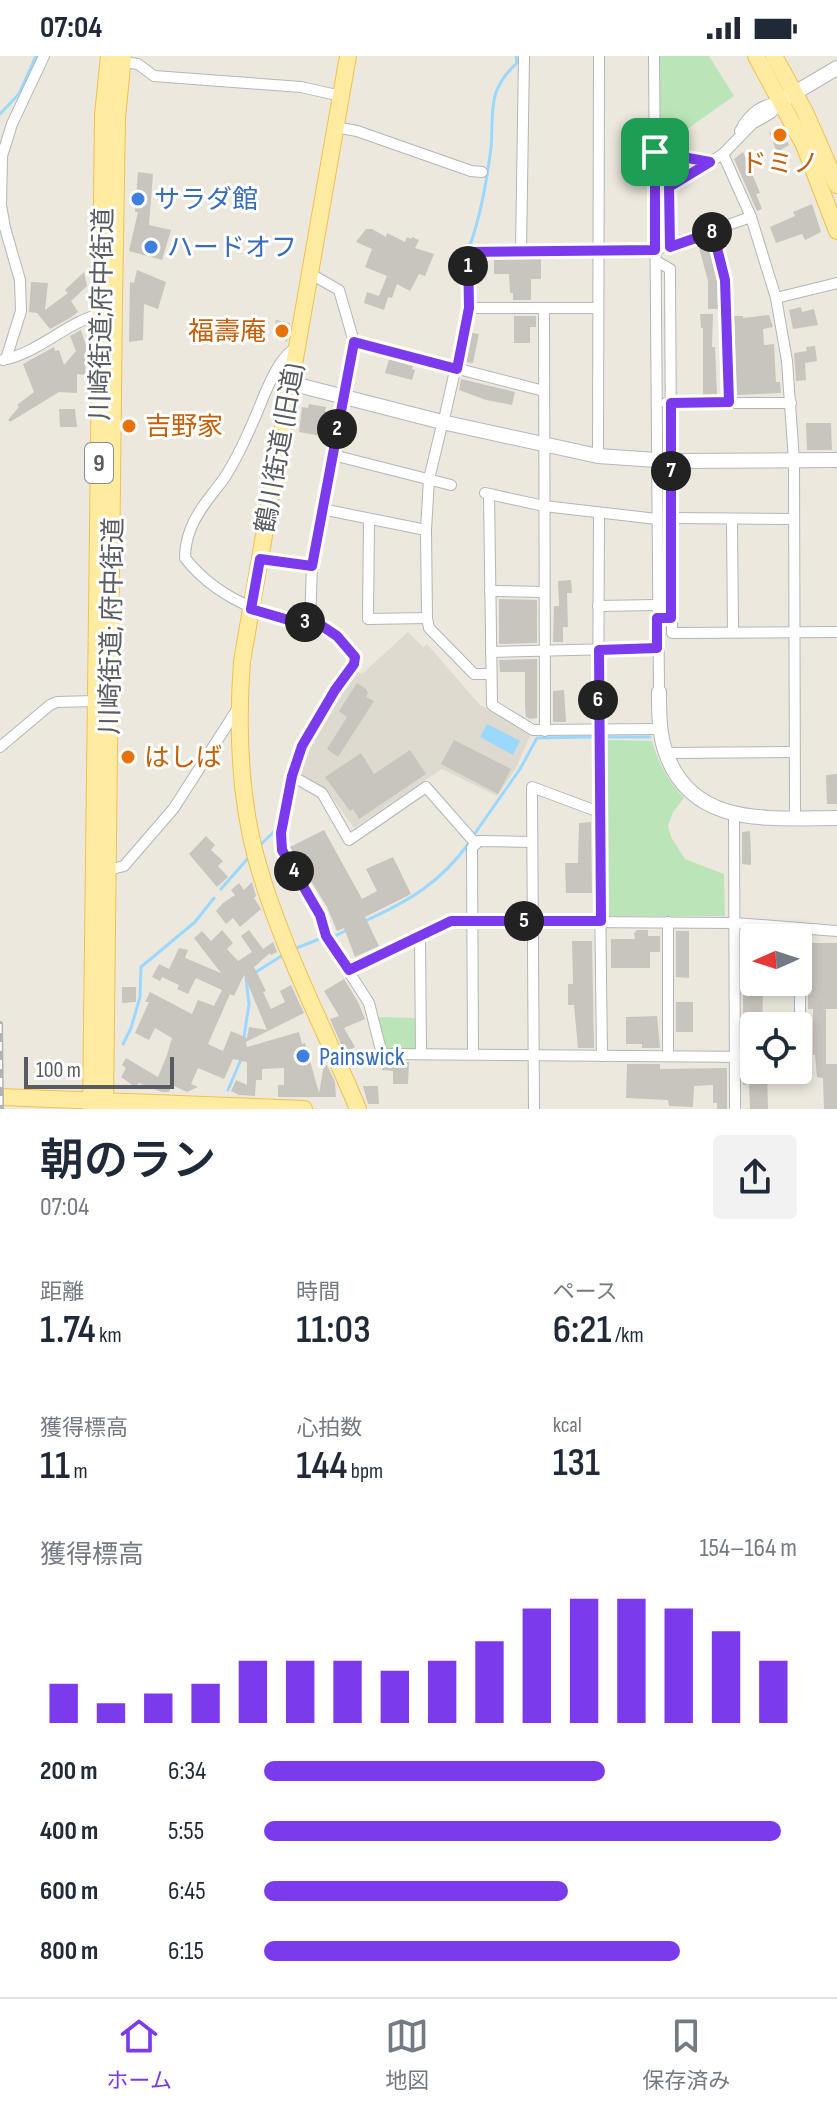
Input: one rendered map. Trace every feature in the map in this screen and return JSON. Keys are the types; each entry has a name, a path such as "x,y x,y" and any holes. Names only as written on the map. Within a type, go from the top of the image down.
{"main road":[{"name":"鶴川街道 (旧道)","path":"348,56 242,661 239,706 242,771 256,857 280,929 358,1109"},
{"path":"756,56 789,97 837,185"},
{"path":"774,56 837,231"},
{"name":"川崎街道; 府中街道","path":"102,871 108,313 118,58"},
{"name":"川崎街道;府中街道","path":"98,1104 102,871 96,701 108,313"},
{"path":"0,1097 98,1104 304,1109"}],"street":[{"path":"3,360 21,311 20,280 1,205 2,156 12,124 44,56"},
{"path":"521,251 524,56"},
{"path":"598,456 599,56"},
{"path":"654,56 656,403 671,501 672,633 837,632"},
{"path":"118,58 138,64 154,76 301,87 341,96"},
{"path":"670,247 669,187 723,154 736,140 747,118 757,109 789,97 837,68"},
{"path":"335,127 357,131 471,171 482,172"},
{"path":"655,152 710,162"},
{"path":"723,154 751,217 776,298 787,361 794,461 795,818"},
{"path":"656,256 670,247 751,217"},
{"path":"713,232 725,280 729,402"},
{"path":"445,415 469,308 468,252 598,250 656,256 670,269 671,403 657,501 656,605 660,729 666,753 685,786 714,808 767,819 837,818"},
{"path":"309,273 339,290 354,342 312,566 310,622"},
{"path":"776,298 837,283"},
{"path":"469,308 597,308"},
{"path":"544,308 545,731"},
{"path":"3,360 33,350 70,327 108,313"},
{"path":"354,342 544,391"},
{"path":"296,348 288,352 272,379 236,457 191,527 185,558 194,570 251,609 292,621 319,624 337,636 356,661 302,746 292,776 281,833 282,850 320,915 326,936 369,1003 382,1054"},
{"path":"290,383 544,446 598,456 664,461 837,460"},
{"path":"656,403 791,403"},
{"path":"441,429 429,479 426,530 429,628 474,674 491,674"},
{"path":"333,455 451,485"},
{"path":"657,519 544,506 486,493 492,705 533,730 660,729"},
{"path":"657,501 671,501"},
{"path":"322,509 426,530"},
{"path":"599,513 602,1056"},
{"path":"671,518 794,519"},
{"path":"369,520 368,619 427,618"},
{"path":"732,520 733,632"},
{"path":"260,559 312,566"},
{"path":"490,591 544,592"},
{"path":"598,606 656,605"},
{"path":"657,618 671,618"},
{"path":"491,652 657,648"},
{"path":"0,747 50,705 96,701"},
{"path":"102,871 124,866 174,808 239,706"},
{"path":"666,753 794,752"},
{"path":"292,776 322,793 349,840 426,787 473,840 532,842"},
{"path":"534,1109 532,787 599,812"},
{"path":"734,814 735,1109"},
{"path":"473,840 473,1054"},
{"path":"349,970 451,921 746,924"},
{"path":"668,922 668,1056"},
{"path":"812,930 837,931"},
{"path":"420,935 421,1054"},
{"path":"339,1064 382,1054 740,1057"}],"shaded area":[{"path":"408,632 423,647 427,644 480,705 531,734 515,770 497,796 442,769 354,828 327,790 303,776 299,768 306,748 338,690 355,671 362,674"}],"green space":[{"path":"659,56 709,56 734,96 683,132 660,130"},
{"path":"603,740 652,741 665,772 684,798 673,812 668,826 671,837 685,859 724,874 725,916 607,916"},
{"path":"376,1017 415,1018 416,1046 413,1050 386,1049"}],"water":[{"path":"487,724 520,741 513,755 480,737"}],"building":[{"path":"781,127 789,145 777,152 769,133"},
{"path":"743,152 760,193 756,194 762,209 757,211 734,159"},
{"path":"138,172 153,174 149,225 171,230 162,260 129,251 138,212 135,212"},
{"path":"812,204 821,232 805,240 802,234 776,243 770,227"},
{"path":"366,229 386,237 387,233 405,242 407,237 412,237 419,240 415,248 434,254 425,276 419,274 410,291 397,284 384,310 364,303 367,292 379,296 387,276 365,267 372,249 356,242"},
{"path":"707,242 717,281 718,309 708,309 708,281 698,244"},
{"path":"541,259 541,279 531,279 531,300 513,300 509,274 494,274 494,260"},
{"path":"137,270 166,282 158,309 144,304 143,340 129,342 130,282 134,283"},
{"path":"84,272 87,286 71,301 78,312 70,318 50,329 37,313 29,312 31,282 48,283 45,310 68,293 65,290"},
{"path":"801,307 802,312 814,309 818,325 793,329 789,310"},
{"path":"700,314 713,314 712,347 715,347 717,395 703,395 703,328"},
{"path":"769,315 773,327 763,329 764,345 774,344 776,382 780,382 781,393 737,395 734,316"},
{"path":"514,316 536,316 536,327 530,327 530,343 514,343"},
{"path":"276,320 290,323 287,342 273,334"},
{"path":"81,330 86,346 85,375 77,374 77,393 59,392 10,422 8,420 19,407 17,405 34,392 23,364 54,347 55,351 59,350 64,365 76,351 70,336"},
{"path":"472,333 479,334 473,363 465,362"},
{"path":"815,346 817,361 805,363 806,380 796,381 794,353"},
{"path":"389,359 413,366 412,380 385,373"},
{"path":"461,379 515,392 512,405 459,390"},
{"path":"309,404 326,407 321,436 299,432 302,407 308,408"},
{"path":"59,409 75,409 77,427 60,427"},
{"path":"806,423 831,423 832,450 807,450"},
{"path":"571,580 572,593 567,593 568,627 563,627 563,642 553,642 554,606 559,606 558,581"},
{"path":"499,599 537,600 537,643 499,644"},
{"path":"537,659 537,718 530,719 526,717 525,672 500,672 499,660"},
{"path":"357,683 366,689 366,697 374,701 338,757 327,749 347,717 339,711"},
{"path":"564,690 566,722 553,722 553,691"},
{"path":"454,740 511,769 498,794 441,764"},
{"path":"410,750 426,774 359,819 325,777 361,753 374,774"},
{"path":"837,774 837,804 827,804 826,775"},
{"path":"591,822 592,893 566,893 565,863 578,863 579,823"},
{"path":"324,830 362,899 377,891 366,869 393,857 411,894 365,917 379,946 355,957 344,928 337,931 327,907 290,847"},
{"path":"750,831 751,865 742,864 742,832"},
{"path":"206,836 215,845 211,850 223,861 218,866 228,877 217,887 189,854"},
{"path":"252,882 254,898 261,909 240,927 233,918 226,924 216,911 235,895 231,890 239,883 244,890"},
{"path":"222,930 233,943 227,949 238,961 252,952 241,936 249,930 263,949 273,942 277,952 270,953 254,967 266,991 263,992 271,1009 285,1002 280,991 291,985 304,1013 246,1042 247,1047 299,1032 319,1093 324,1065 327,1065 335,1082 336,1097 278,1097 278,1085 284,1085 284,1068 262,1069 262,1080 256,1080 255,1096 239,1095 231,1091 236,1080 247,1085 247,1062 233,1059 224,1079 198,1068 191,1084 198,1087 187,1092 172,1085 169,1092 139,1083 135,1087 121,1077 126,1068 122,1065 126,1058 158,1077 167,1055 172,1038 155,1028 149,1040 135,1033 149,1002 145,1002 150,992 192,1014 198,1000 214,1006 222,990 196,978 188,994 177,989 179,985 162,977 160,981 152,977 159,964 169,969 179,948 188,950 185,958 221,973 194,938 202,931 211,941","holes":["244,975 267,1030 249,1027 247,1038 231,1031 223,1051 208,1044 230,994 234,996"]},
{"path":"637,930 648,930 648,936 660,936 660,952 650,952 650,968 611,968 611,939 635,939"},
{"path":"676,931 689,931 689,978 676,977"},
{"path":"572,941 592,941 594,1048 578,1048 574,1005 568,1005 568,984 573,984"},
{"path":"812,943 837,943 837,1009 826,1009 826,1064 837,1064 837,1109 824,1109 823,1078 817,1077 813,1055 813,1009 808,1009 808,996 812,996"},
{"path":"344,979 365,1019 344,1028 355,1047 345,1053 330,1019 339,1016 324,991"},
{"path":"122,987 136,987 136,1002 122,1003"},
{"path":"743,996 763,996 762,1012 743,1012"},
{"path":"676,1002 693,1002 693,1032 676,1032"},
{"path":"657,1016 660,1048 626,1044 626,1017"},
{"path":"383,1062 409,1062 408,1084 393,1084 393,1071 382,1070"},
{"path":"627,1064 660,1064 660,1069 727,1068 727,1109 717,1109 717,1103 713,1103 713,1085 694,1086 693,1107 669,1106 668,1100 626,1098"},
{"path":"749,1084 767,1084 768,1109 750,1109"},
{"path":"363,1086 378,1086 379,1104 368,1104"}],"waterway":[{"path":"0,114 19,94 36,56"},
{"path":"470,245 488,172 496,93 500,83 517,63 516,56"},
{"path":"473,836 520,769 537,738 592,737"},
{"path":"602,737 650,737"},
{"path":"260,845 278,828"},
{"path":"365,921 423,890 447,869 469,843"},
{"path":"221,889 250,856"},
{"path":"123,1044 140,997 141,967 195,922 214,898"},
{"path":"333,937 347,930"},
{"path":"294,949 322,938"},
{"path":"256,972 283,955"},
{"path":"244,1037 249,1004 246,978"},
{"path":"228,1090 242,1057"}],"railway":[{"path":"0,1024 1,1109"}],"place":[{"name":"ドミノ","path":"780,135"},
{"name":"サラダ館","path":"138,199"},
{"name":"ハードオフ","path":"151,247"},
{"name":"福壽庵","path":"282,331"},
{"name":"吉野家","path":"129,426"},
{"name":"はしば","path":"128,757"},
{"name":"Painswick","path":"303,1056"}],"route":[{"path":"655,152 710,162 669,187 670,247 713,232 725,280 729,402 671,403 671,618 657,618 657,648 599,650 601,921 451,921 349,970 326,936 320,915 282,850 281,833 292,776 302,746 356,661 337,636 319,624 292,621 251,609 260,559 312,566 354,342 457,369 469,308 468,252 655,250 655,152"}]}
